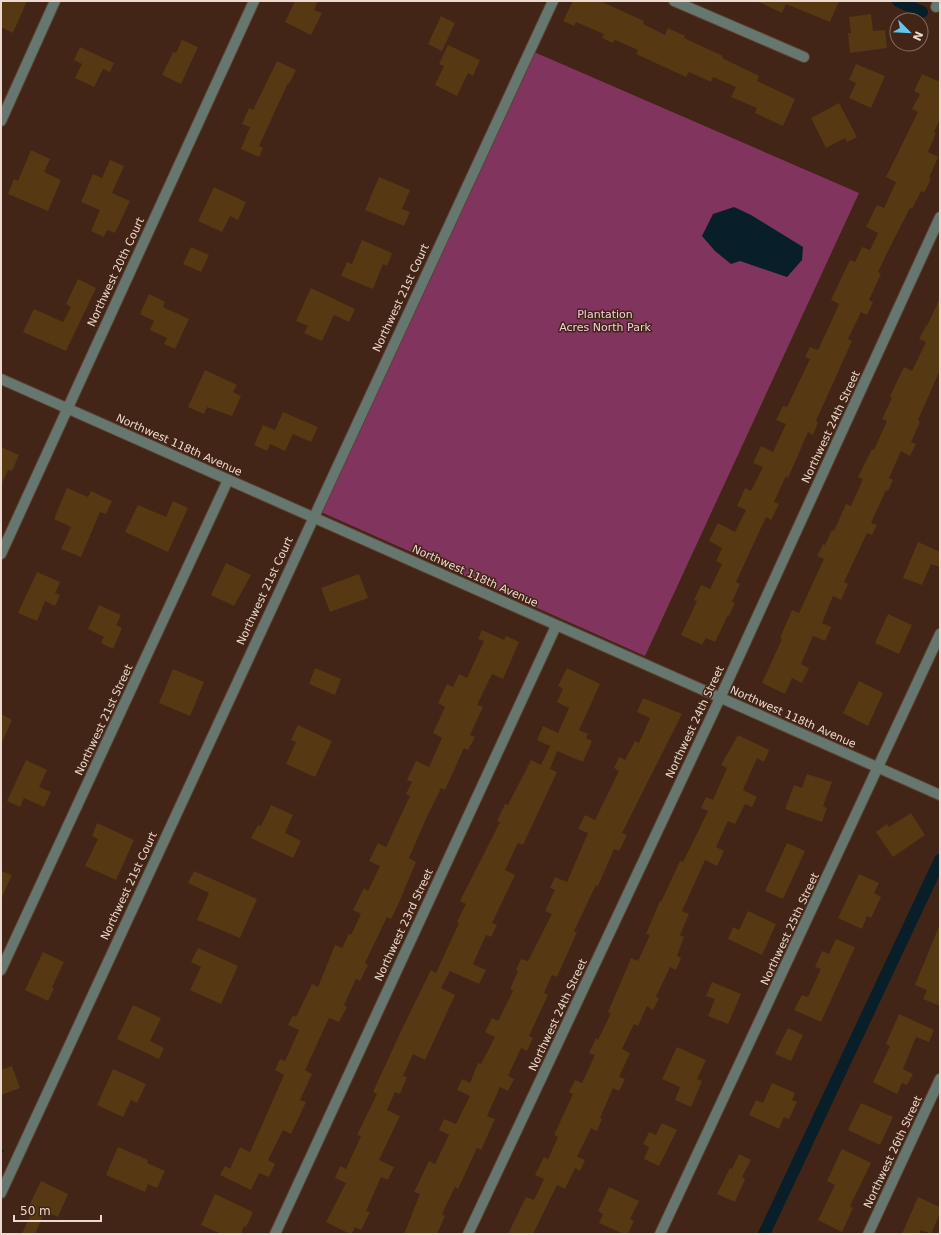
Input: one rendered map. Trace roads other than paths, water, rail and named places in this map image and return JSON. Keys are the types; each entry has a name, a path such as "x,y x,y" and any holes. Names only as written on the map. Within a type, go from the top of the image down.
{"street":[{"path":"1,121 55,1"},
{"name":"Northwest 20th Court","path":"1,554 254,1"},
{"name":"Northwest 21st Court","path":"1,1193 312,517 553,1"},
{"path":"674,1 804,57"},
{"name":"Northwest 24th Street","path":"468,1234 720,698 940,218"},
{"name":"Northwest 118th Avenue","path":"1,379 940,795"},
{"name":"Northwest 21st Street","path":"1,970 228,480"},
{"name":"Northwest 23rd Street","path":"275,1234 556,626"},
{"name":"Northwest 25th Street","path":"660,1234 940,634"},
{"name":"Northwest 26th Street","path":"868,1234 940,1079"}],"water":[{"path":"734,207 751,215 803,247 802,260 787,277 740,261 731,264 715,251 702,236 713,214"}],"waterway":[{"path":"898,1 922,12"},
{"path":"764,1234 940,860"}],"park label":[{"name":"Plantation Acres North Park","path":"605,320"}]}
